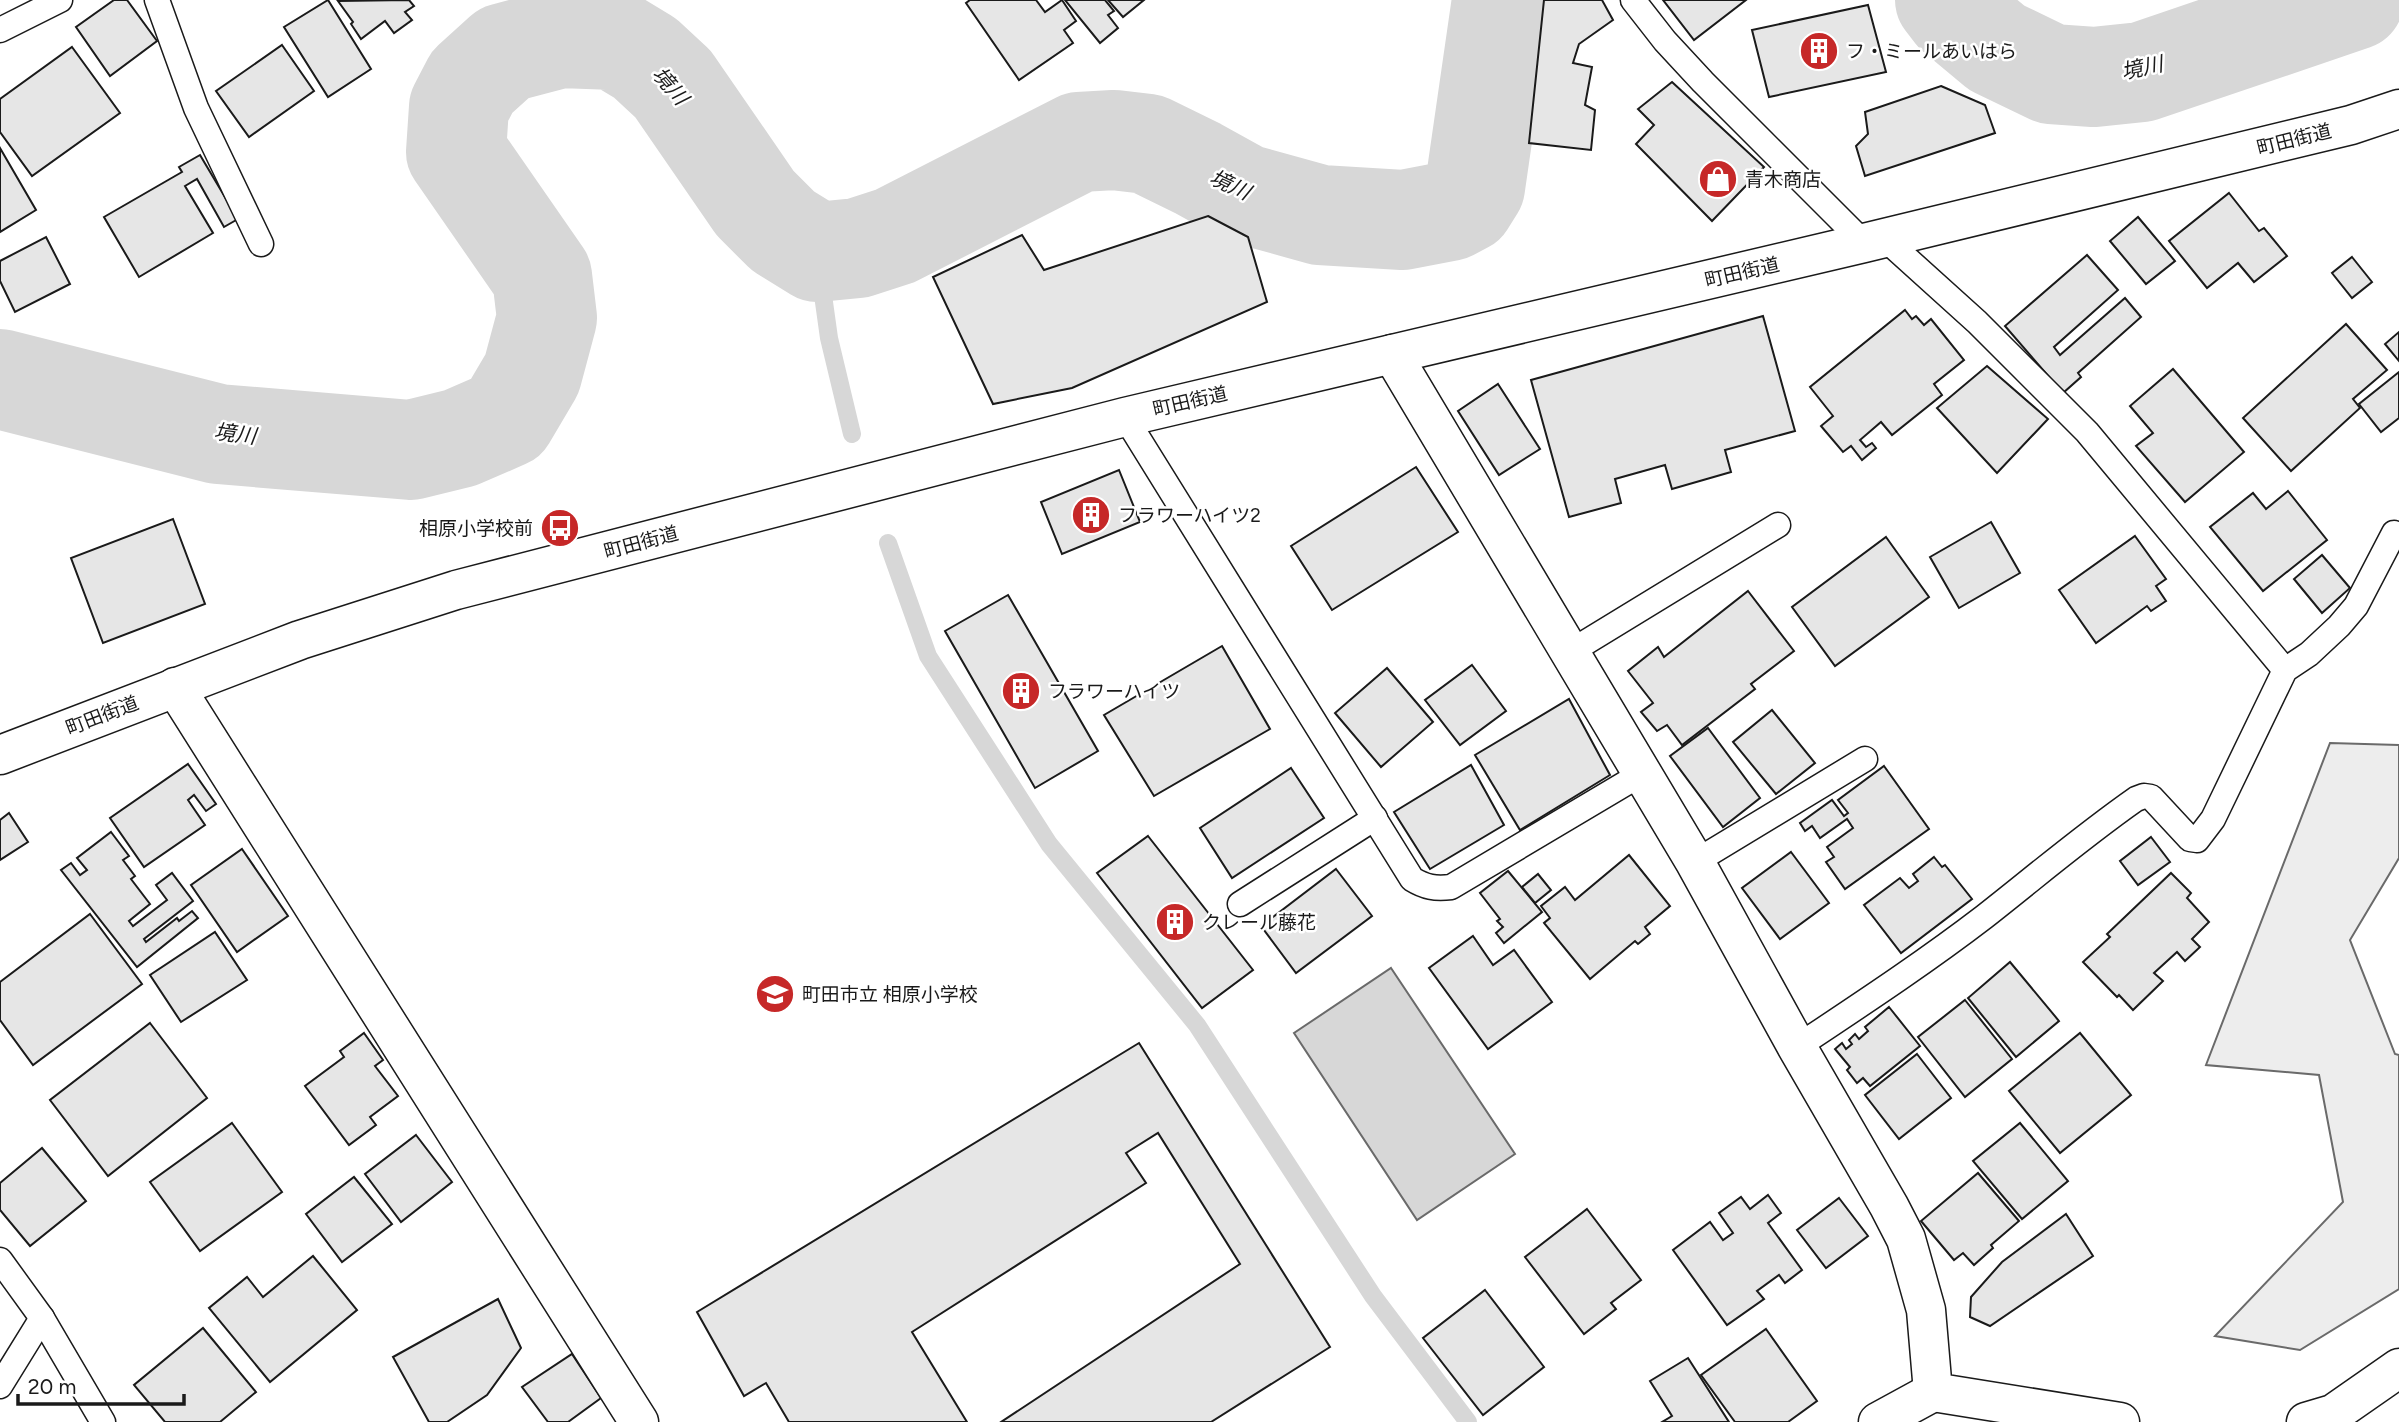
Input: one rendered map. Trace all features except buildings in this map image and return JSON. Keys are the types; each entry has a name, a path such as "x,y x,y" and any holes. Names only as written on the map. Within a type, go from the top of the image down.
{"main road":[{"name":"町田街道","path":"0,755 300,640 456,590 1125,416 1874,241 2351,125 2399,109"},
{"path":"1392,354 1695,862 1906,1240 1926,1310 1906,1411 2120,1422"},
{"path":"175,687 639,1422"},
{"path":"2325,1419 2399,1368"}],"lane":[{"path":"157,0 196,108 261,244"},
{"path":"1633,0 1695,74 1874,241 1977,322 2087,432 2285,670"},
{"path":"0,30 48,3"},
{"path":"1125,416 1412,879 1424,887 1451,887 1643,773"},
{"path":"1570,652 1778,525"},
{"path":"1797,1047 1983,918 2090,831 2136,799 2151,797 2190,839 2197,841 2213,819 2285,670 2309,654 2356,606 2394,533"},
{"path":"1695,862 1865,759"},
{"path":"1240,904 1374,818"},
{"path":"0,1260 42,1318 103,1422"},
{"path":"0,1386 42,1318"}],"shaded area":[{"path":"2330,743 2399,745 2399,858 2350,940 2395,1054 2399,1055 2399,1289 2300,1350 2215,1336 2343,1202 2319,1075 2206,1065"},
{"path":"1391,968 1515,1154 1417,1220 1294,1033"}],"waterway":[{"name":"境川","path":"0,379 218,434 411,450 460,438 506,418 532,374 547,318 542,276 456,152 459,107 472,82 504,53 561,38 615,40 645,58 673,84 755,203 783,231 817,252 858,248 895,236 1079,142 1114,140 1148,144 1244,194 1320,215 1403,220 1450,211 1465,203 1475,187 1502,0"},
{"name":"境川","path":"1945,0 1955,13 1997,48 2051,74 2094,77 2142,72 2354,0"},
{"path":"817,252 829,338 852,434"},
{"path":"888,543 928,656 1049,844 1197,1025 1373,1296 1468,1422"}],"place":[{"name":"フ・ミールあいはら","path":"1819,51"},
{"name":"青木商店","path":"1718,179"},
{"name":"フラワーハイツ2","path":"1091,515"},
{"name":"相原小学校前","path":"560,528"},
{"name":"フラワーハイツ","path":"1021,691"},
{"name":"クレール藤花","path":"1175,922"},
{"name":"町田市立 相原小学校","path":"775,994"}]}
